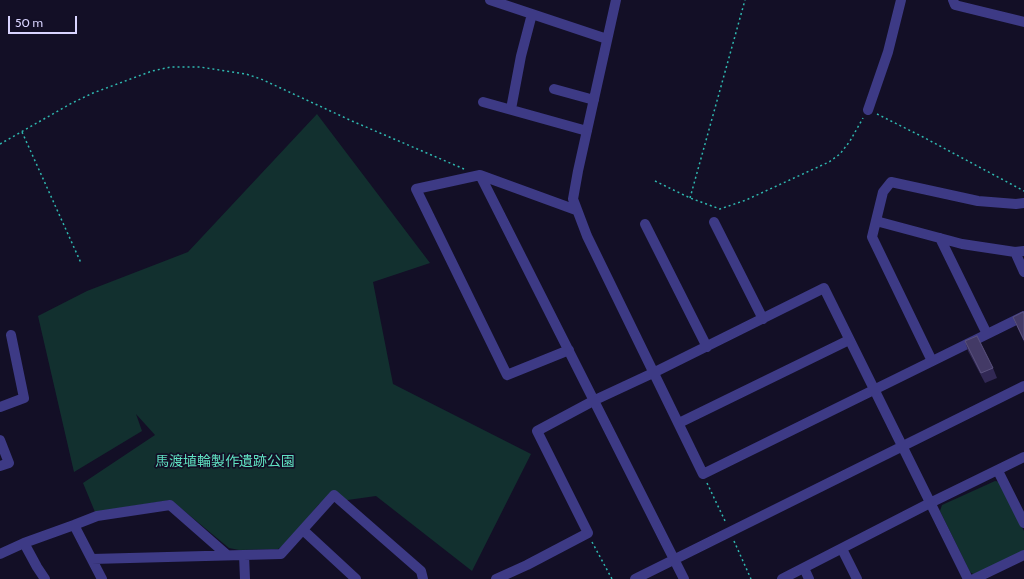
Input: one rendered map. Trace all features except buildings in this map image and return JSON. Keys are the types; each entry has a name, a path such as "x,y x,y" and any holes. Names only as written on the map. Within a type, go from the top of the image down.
{"street":[{"path":"490,0 607,38"},
{"path":"616,0 573,199 587,236 703,474 1024,316"},
{"path":"868,110 888,52 901,0"},
{"path":"953,0 956,5 1024,22"},
{"path":"511,109 521,56 532,14"},
{"path":"554,89 594,100"},
{"path":"483,102 587,131"},
{"path":"569,350 507,375 416,189 480,175 576,210"},
{"path":"480,175 595,400 684,579"},
{"path":"932,361 872,237 883,192 891,182 978,201 1016,204 1024,203"},
{"path":"876,221 962,244 1019,252 1024,272"},
{"path":"714,222 763,319"},
{"path":"645,224 707,346"},
{"path":"940,238 987,334"},
{"path":"496,579 527,565 588,533 537,431 595,400 653,373 824,288 968,579"},
{"path":"0,407 24,398 11,335"},
{"path":"679,423 849,340"},
{"path":"635,579 1024,386"},
{"path":"0,440 9,463 0,466"},
{"path":"782,579 930,503 1024,457"},
{"path":"998,471 1024,523"},
{"path":"92,559 281,554 334,495 421,571 423,579"},
{"path":"0,554 24,543 97,516 170,505 227,555"},
{"path":"74,525 102,579"},
{"path":"303,530 356,579"},
{"path":"24,543 37,568 45,579"},
{"path":"842,549 857,579"},
{"path":"244,555 245,579"},
{"path":"974,579 1024,555"},
{"path":"804,568 809,579"}],"path":[{"path":"690,198 745,0"},
{"path":"0,144 72,103 93,93 152,71 171,67 200,66 246,74 262,79 352,122 466,170"},
{"path":"655,181 690,198 720,209 746,200 829,162 840,154 850,142 868,110 923,136 1024,191"},
{"path":"22,132 81,263"},
{"path":"703,474 752,579"},
{"path":"588,533 612,579"}],"green space":[{"name":"馬渡埴輪製作遺跡公園","path":"317,114 430,263 373,282 393,384 531,454 472,571 376,496 319,504 287,543 278,549 239,550 229,548 171,500 95,512 83,483 155,435 136,414 142,431 74,472 38,316 87,291 188,252"},
{"path":"995,481 1000,482 1024,531 1024,553 976,576 970,572 940,511 942,505"}]}
